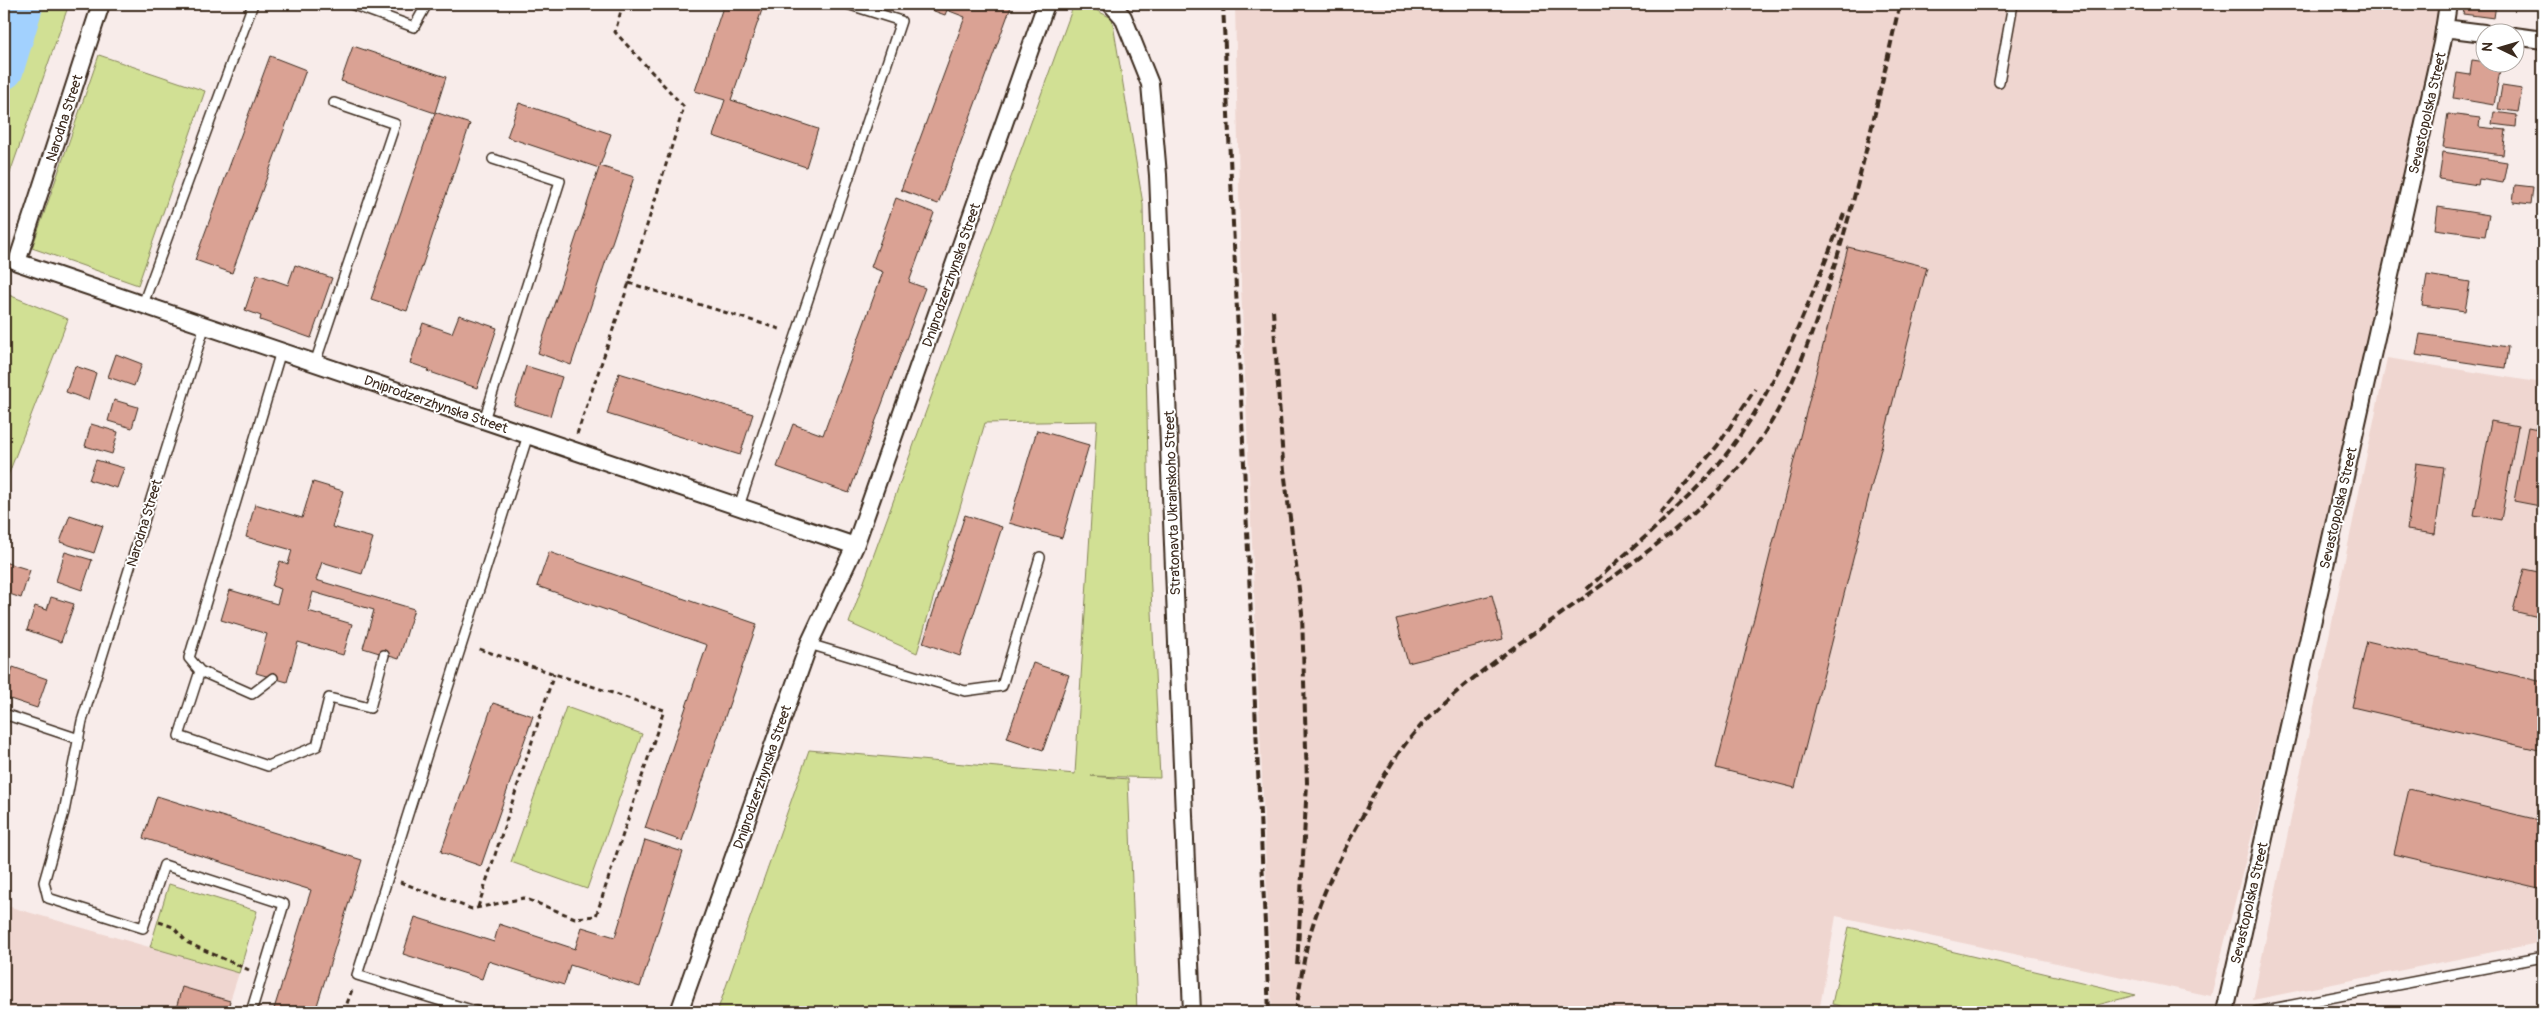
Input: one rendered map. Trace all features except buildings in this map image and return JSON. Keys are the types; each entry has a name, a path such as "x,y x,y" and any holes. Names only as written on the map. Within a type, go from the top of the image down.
{"street":[{"name":"Narodna Street","path":"17,262 101,4"},
{"name":"Dniprodzerzhynska Street","path":"680,1012 809,644 855,546 1046,4"},
{"name":"Stratonavta Ukrainskoho Street","path":"1112,4 1123,17 1150,84 1158,175 1192,1012"},
{"name":"Sevastopolska Street","path":"2225,1012 2448,4"},
{"path":"2444,28 2474,32"},
{"path":"2524,37 2543,40"},
{"name":"Dniprodzerzhynska Street","path":"17,262 855,546"}],"lane":[{"path":"143,304 253,4"},
{"path":"351,4 414,27 427,4"},
{"path":"739,506 798,335 901,21 847,4"},
{"path":"1999,82 2012,4"},
{"path":"315,363 395,124 334,103"},
{"path":"484,420 560,181 493,159"},
{"name":"Narodna Street","path":"147,918 144,928 48,898 44,882 64,812 82,721 205,325"},
{"path":"273,678 252,694 200,671 189,658 281,351"},
{"path":"479,1012 449,1008 357,975 528,435"},
{"path":"809,644 965,690 1002,686 1040,558"},
{"path":"200,671 179,736 268,766 317,746 329,698 370,708 384,655"},
{"path":"4,714 79,739"},
{"path":"147,918 164,865 284,904 251,1012"},
{"path":"2256,1012 2543,957"}],"path":[{"path":"572,450 629,283 684,107 614,32 623,4"},
{"path":"629,283 798,335"},
{"path":"388,877 472,909 524,898 575,918 596,916 664,710 462,644"},
{"path":"478,908 554,674"},
{"path":"147,918 173,927 188,943 262,976"},
{"path":"344,1012 357,975"}],"shaded area":[{"path":"1235,4 2445,4 2375,351 2211,996 1836,916 1819,1012 1272,1012 1241,286"},
{"path":"2387,358 2543,383 2543,942 2253,1000"},
{"path":"7,906 239,973 230,1001 183,987 175,1012 4,1012 4,916"}],"green space":[{"path":"4,4 69,4 4,190"},
{"path":"1074,4 1083,4 1112,18 1143,204 1150,569 1160,778 1091,776 1128,779 1137,1012 717,1012 809,750 1075,774 1097,421 985,423 917,653 849,623"},
{"path":"99,55 205,91 138,285 32,248"},
{"path":"4,293 68,319 4,486"},
{"path":"566,707 642,734 587,889 511,862"},
{"path":"169,884 257,911 239,973 150,947"},
{"path":"1849,927 2136,995 2070,1012 1862,1012 1832,1004"}],"waterway":[{"path":"4,70 24,4"}],"railway":[{"path":"1223,4 1269,1012"},
{"path":"1296,1012 1308,943 1326,889 1380,782 1409,739 1449,698 1486,668 1632,563 1678,527 1720,488 1740,466 1768,428 1799,365 1836,262 1865,154 1899,7"},
{"path":"1587,589 1696,489 1713,471 1747,425 1780,367 1794,337 1844,214"},
{"path":"1273,310 1283,462 1302,613 1307,783 1297,967"},
{"path":"1660,514 1718,445 1755,389"}]}
